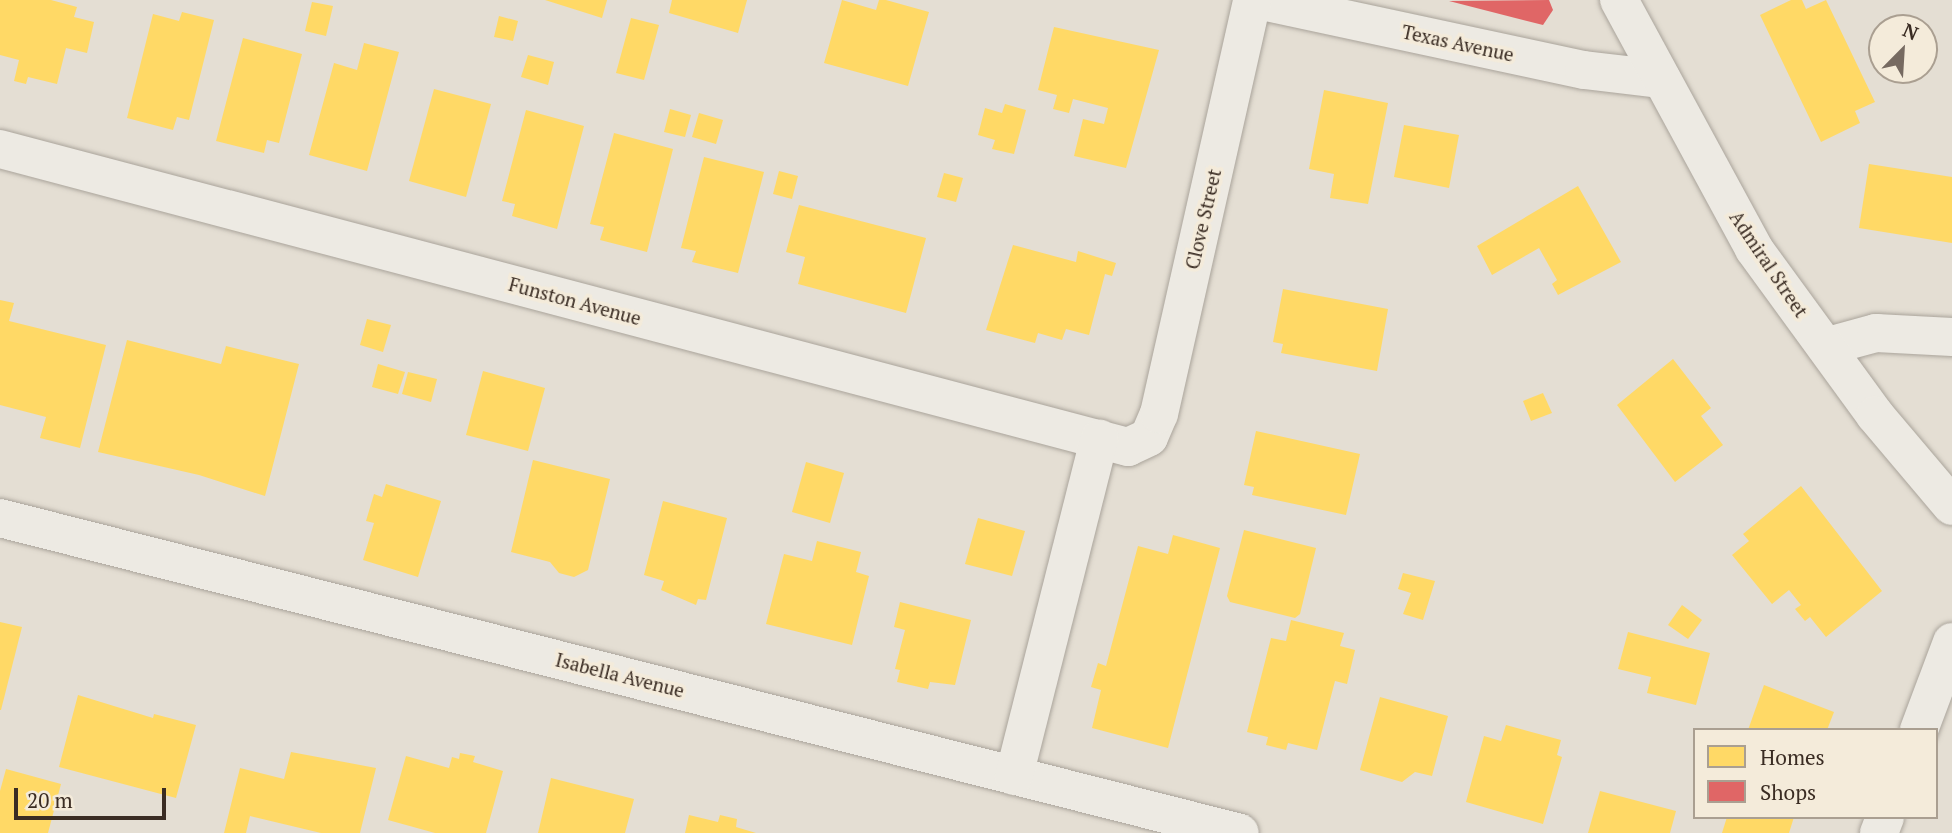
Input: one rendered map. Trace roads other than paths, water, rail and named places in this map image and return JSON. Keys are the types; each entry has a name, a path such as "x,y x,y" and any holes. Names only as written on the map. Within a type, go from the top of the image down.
{"street":[{"name":"Texas Avenue","path":"1254,0 1584,70 1661,79"},
{"name":"Clove Street","path":"1149,437 1159,414 1254,0"},
{"name":"Admiral Street","path":"1619,0 1754,249 1828,346 1875,415 1952,506"},
{"name":"Funston Avenue","path":"0,149 1128,447 1149,437"},
{"path":"1828,346 1876,334 1952,337"},
{"path":"1014,776 1099,439"},
{"name":"Isabella Avenue","path":"0,518 1240,833"},
{"path":"1920,728 1952,642"}]}
